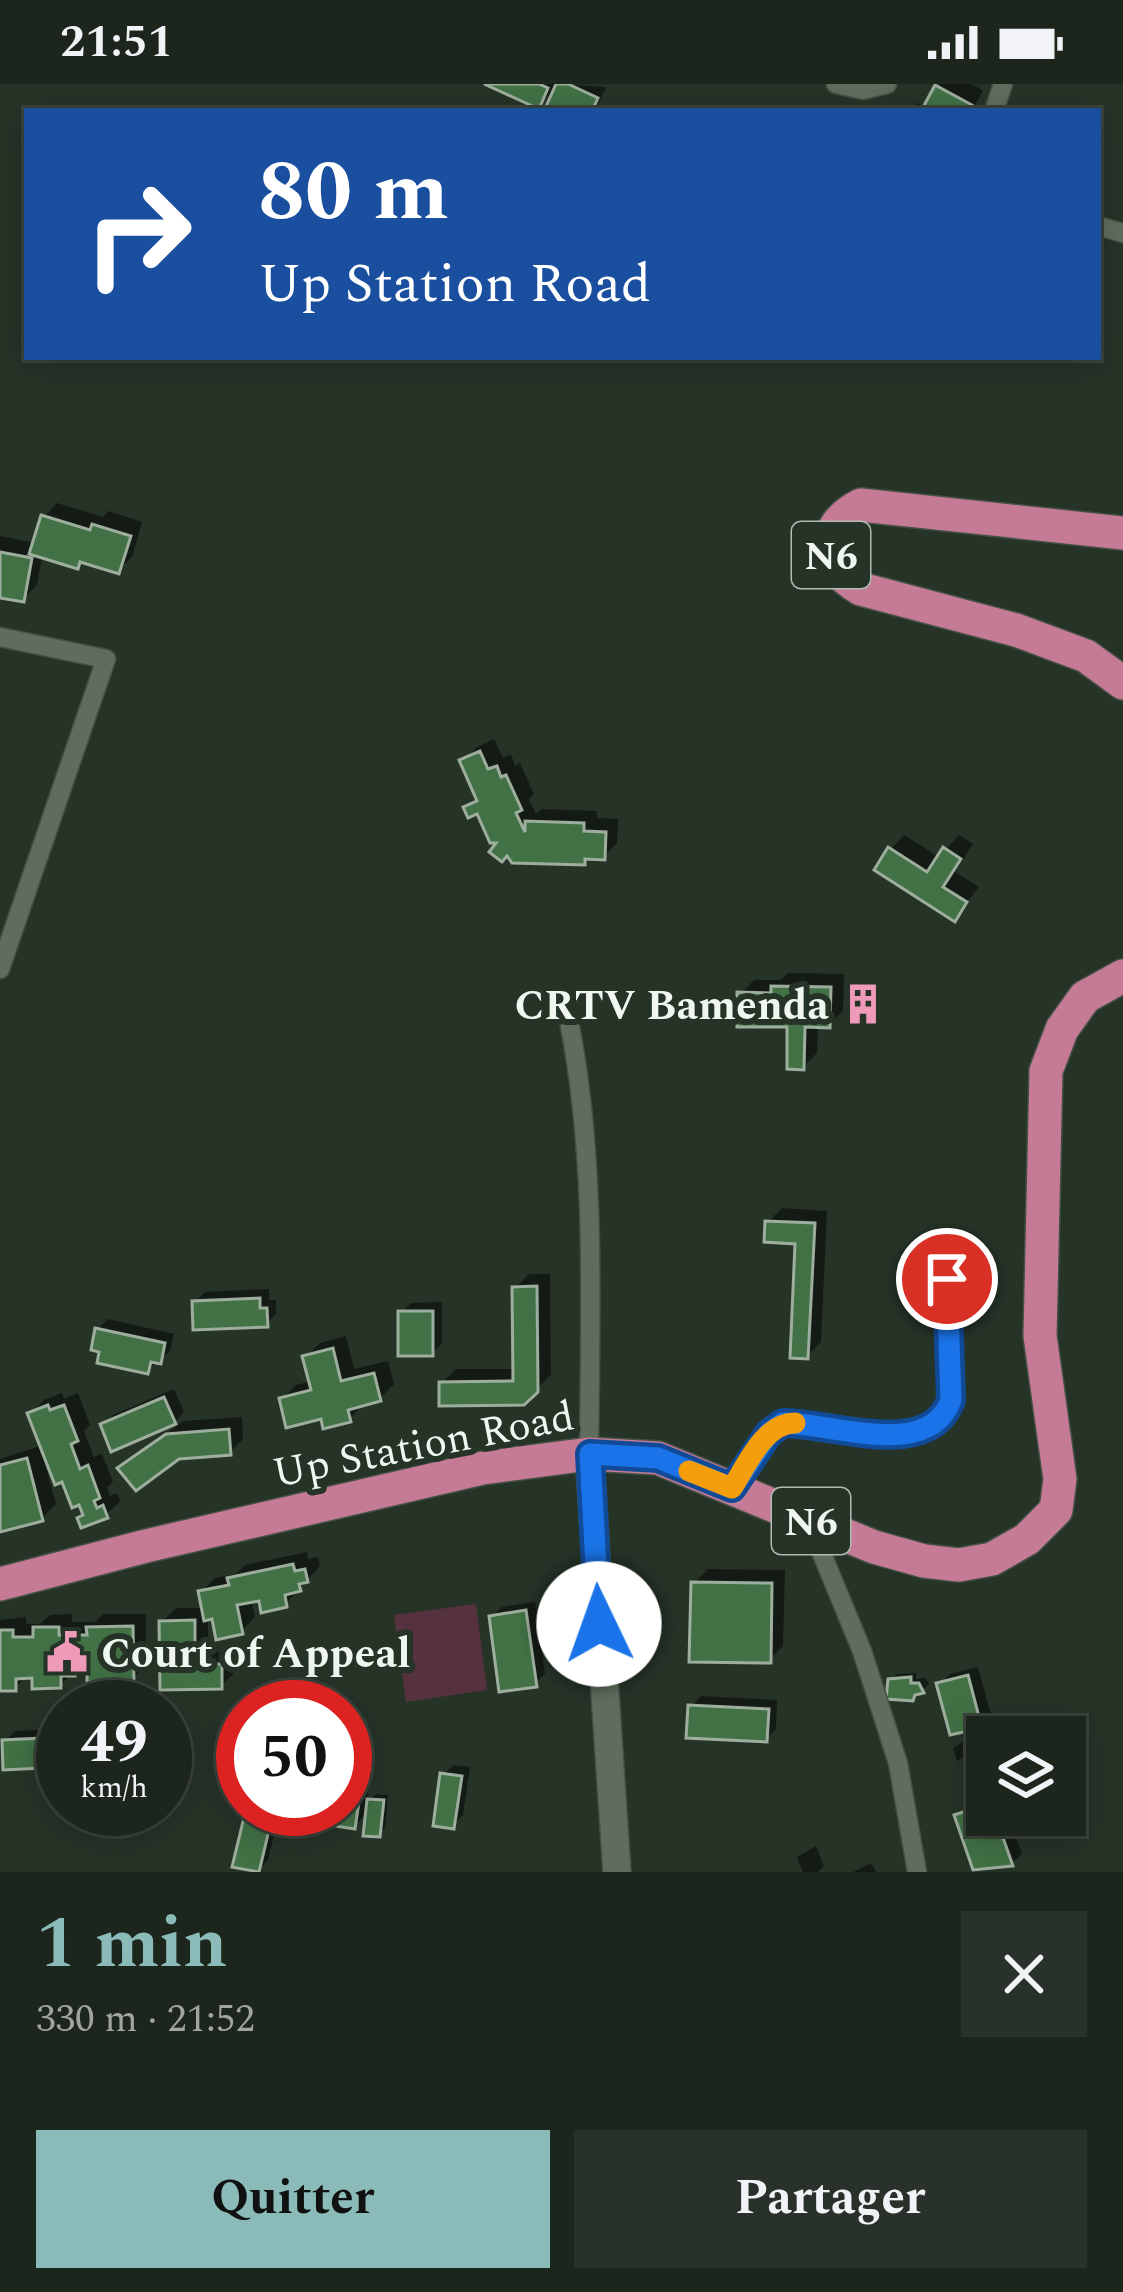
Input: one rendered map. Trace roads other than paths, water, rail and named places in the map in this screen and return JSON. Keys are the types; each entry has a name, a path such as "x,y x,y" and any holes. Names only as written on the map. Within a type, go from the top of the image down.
{"highway":[{"name":"N6","path":"1123,533 861,505 840,516 830,537 831,560 838,576 861,589 1016,630 1086,656 1123,683"},
{"name":"Up Station Road","path":"0,1584 483,1468 590,1454 658,1458 874,1547 924,1561 959,1565 992,1558 1027,1539 1056,1510 1060,1479 1040,1336 1046,1071 1062,1029 1084,997 1123,976"}],"main road":[{"path":"590,1454 616,1872"}],"street":[{"path":"836,84 863,90 887,84"},
{"path":"0,637 106,659 0,969"},
{"path":"569,1021 579,1071 588,1231 590,1454"},
{"path":"732,1488 769,1433 783,1423 903,1437 928,1430 945,1417 951,1400 947,1279"},
{"path":"808,1520 862,1652 898,1763 917,1872"}],"place":[{"name":"CRTV Bamenda","path":"863,1004"},
{"name":"Court of Appeal","path":"67,1652"}]}
